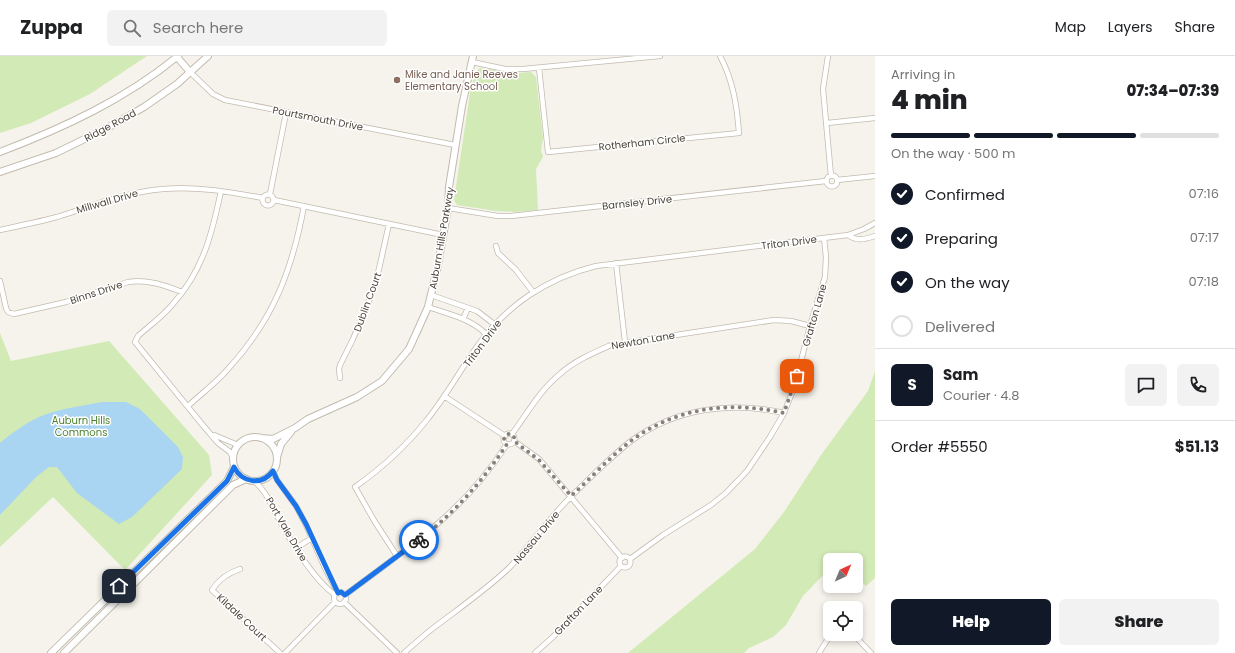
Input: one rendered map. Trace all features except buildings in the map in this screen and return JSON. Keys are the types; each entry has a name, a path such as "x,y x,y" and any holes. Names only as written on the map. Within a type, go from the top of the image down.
{"street":[{"name":"Ridge Road","path":"0,152 31,140 100,108 133,90 159,72 178,56"},
{"path":"178,56 190,72"},
{"name":"Ridge Road","path":"0,172 56,153 144,107 177,84 208,56"},
{"path":"472,59 505,69 539,68 660,56"},
{"name":"Rotherham Circle","path":"539,68 548,152 739,133 738,112 734,91 720,56"},
{"path":"828,56 823,89 831,176"},
{"name":"Auburn Hills Parkway","path":"276,459 281,444 286,436 308,418 357,396 382,381 408,349 420,327 431,295 443,235 463,96 472,59"},
{"name":"Pourtsmouth Drive","path":"190,72 207,90 225,100 455,145"},
{"path":"274,200 270,194 286,113"},
{"path":"826,124 875,118"},
{"path":"831,176 836,177 837,180"},
{"path":"826,181 827,178 831,176"},
{"name":"Barnsley Drive","path":"448,208 498,216 517,216 826,181 828,185 833,186 836,185 837,180 875,176"},
{"name":"Millwall Drive","path":"0,230 55,217 134,192 178,188 206,189 263,198 264,203 267,205 271,204 274,200 443,235"},
{"path":"221,191 213,229 206,252 191,279 165,312 138,336 135,342 218,443 230,452 233,458 234,467 239,474 246,479 254,481 263,479 270,475 273,471 276,459 275,451 271,445 261,438 249,438 238,445 233,458"},
{"path":"263,198 265,195 270,194"},
{"path":"188,406 227,371 248,346 265,321 285,281 300,230 304,206"},
{"name":"Triton Drive","path":"398,556 375,522 355,487 378,470 422,426 494,324 513,306 533,292 556,280 578,271 596,266 848,235 875,223"},
{"name":"Dublin Court","path":"340,378 340,365 353,339 371,296 379,269 389,224"},
{"name":"Triton Drive","path":"848,235 854,239 865,239 875,236"},
{"name":"Grafton Lane","path":"630,559 658,538 711,505 730,489 755,460 784,413 794,388 810,326 825,277 826,257 824,238"},
{"path":"496,246 498,253 516,270 533,292"},
{"path":"616,263 625,342"},
{"name":"Binns Drive","path":"0,281 6,308 8,312 14,314 66,302 128,282 139,280 149,281 182,292"},
{"path":"431,295 477,311 494,324"},
{"path":"428,307 463,319 480,327 486,334"},
{"path":"463,319 468,308"},
{"name":"Newton Lane","path":"512,434 545,388 560,373 587,356 611,345 774,320 791,321 810,326"},
{"path":"444,396 505,436"},
{"name":"Nassau Drive","path":"404,653 431,630 477,596 504,572 522,554 571,496 628,444 650,429 669,420 700,410 722,407 754,408 784,413"},
{"name":"Auburn Hills Parkway","path":"261,438 273,439 295,428"},
{"path":"211,434 238,445"},
{"path":"505,436 512,434 514,441 539,460 622,558"},
{"path":"505,436 504,441 507,444"},
{"path":"345,595 398,556 456,508 487,473 507,444 514,441"},
{"path":"51,653 227,481 234,467"},
{"name":"Port Vale Drive","path":"273,471 277,480 296,506 312,538 336,594"},
{"path":"64,653 233,485 246,479"},
{"name":"Port Vale Drive","path":"254,481 264,490 296,548 327,589 336,594"},
{"path":"296,548 312,538"},
{"path":"626,557 630,559 630,566 625,568 622,566 620,563 622,558 626,557"},
{"name":"Grafton Lane","path":"535,653 554,636 622,566"},
{"name":"Kildale Court","path":"240,569 231,572 216,582 212,590 280,653"},
{"path":"285,653 335,602 334,598 336,594 341,592 345,595"},
{"path":"344,602 346,599 345,595"},
{"path":"335,602 339,604 344,602"},
{"path":"344,602 396,653"},
{"path":"819,653 827,641"},
{"path":"860,641 871,653"}],"green space":[{"path":"0,56 147,56 90,94 31,123 0,133"},
{"path":"480,68 516,73 531,72 536,77 543,138 541,150 543,157 536,169 538,210 516,212 496,211 457,205 454,200 470,93 475,72"},
{"name":"Auburn Hills Commons","path":"0,333 11,361 109,341 209,455 212,475 125,570 53,497 0,547"},
{"path":"875,371 875,578 866,586 863,583 863,553 823,553 823,575 803,596 786,625 773,637 749,648 744,653 628,653 755,549 784,512 821,455 868,391"}],"water":[{"path":"102,402 126,402 140,409 178,447 183,457 182,469 132,517 119,524 77,493 57,467 49,467 36,477 0,515 0,443 18,429 46,414"}],"way so far":[{"path":"419,540 456,508 477,485 507,444 504,441 506,434 512,434 515,440 514,441 539,460 571,496 623,447 650,429 679,416 700,410 722,407 765,409 784,413 797,376"}],"place":[{"name":"Mike and Janie Reeves Elementary School","path":"397,80"}],"route":[{"path":"119,586 227,481 234,467 242,477 254,481 259,481 267,477 273,471 277,480 296,506 306,524 325,568 338,593 341,592 345,595 419,540"}]}
